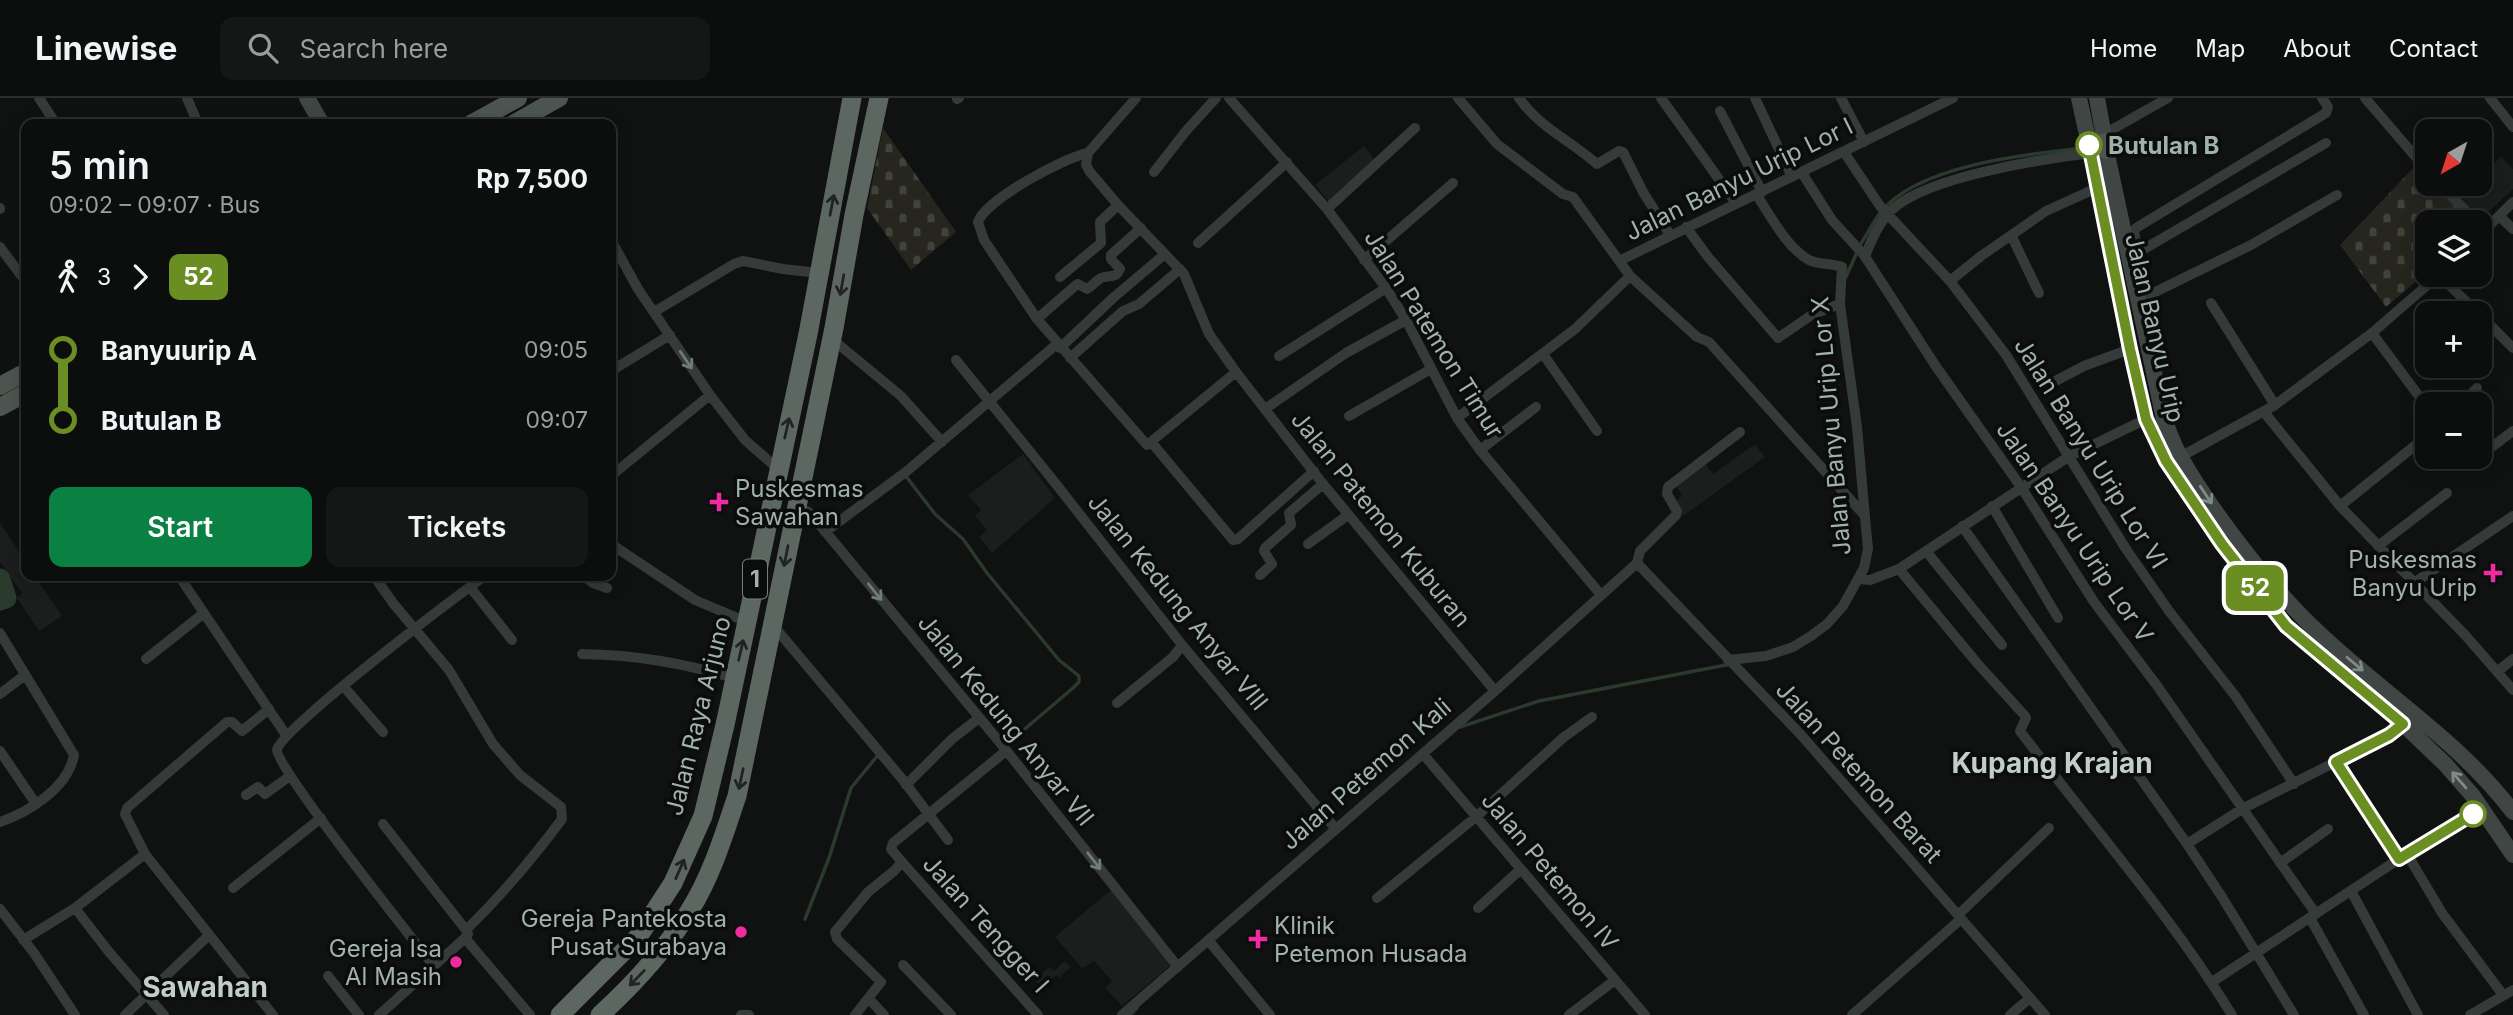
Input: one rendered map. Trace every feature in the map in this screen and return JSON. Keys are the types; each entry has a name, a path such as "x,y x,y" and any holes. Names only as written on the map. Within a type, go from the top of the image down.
{"highway":[{"name":"Jalan Raya Arjuno","path":"559,1015 638,937 673,883 703,816 805,345 852,98"},
{"name":"Jalan Raya Arjuno","path":"600,1015 661,952 692,908 718,852 737,796 879,98"},
{"path":"811,312 832,339"},
{"path":"805,345 820,339 832,339"}],"main road":[{"path":"478,119 499,103 518,98"},
{"path":"534,119 559,98"},
{"name":"Jalan Banyu Urip","path":"2079,98 2098,145 2134,255 2164,419 2180,457 2226,525 2300,615 2446,740 2497,790 2513,812"},
{"name":"Jalan Banyu Urip","path":"2097,98 2099,187 2146,419 2166,461 2222,544 2286,626 2403,724 2445,764 2482,808 2513,855"},
{"path":"307,99 309,119"},
{"path":"307,99 319,119"},
{"path":"0,386 21,375"},
{"path":"0,407 21,396"},
{"path":"2286,626 2300,615"}],"street":[{"path":"40,98 53,119"},
{"path":"187,98 196,119"},
{"path":"1136,98 1088,153 1003,196 981,214 979,230 1037,319 1144,443 1152,443 1236,372"},
{"path":"1154,172 1216,98"},
{"path":"1458,98 1497,144 1563,194 1573,197 1630,276 1697,337 1709,342 1865,517"},
{"path":"1519,98 1529,112 1548,129 1597,164 1619,151 1623,152 1643,192 1671,235"},
{"path":"1661,98 1736,203"},
{"name":"Jalan Banyu Urip Lor V","path":"1755,98 1797,175 1862,253 1935,365 2021,487 2094,602 2158,687 2280,863 2313,916 2364,1015"},
{"path":"1841,98 1864,142"},
{"name":"Jalan Banyu Urip Lor I","path":"1619,261 1952,98"},
{"path":"1862,253 1885,210 1918,194 1961,179 2098,145 2168,98"},
{"path":"2322,98 2328,107 2326,113 2135,230 2134,255 2149,297 2251,245 2337,195"},
{"path":"2365,98 2415,156"},
{"path":"2490,98 2513,127"},
{"name":"Jalan Patemon Timur","path":"1233,99 1327,209 1386,288 1406,320 1457,418 1480,450 1601,595"},
{"path":"1720,111 1759,193"},
{"path":"1327,209 1415,128"},
{"path":"2134,255 2326,143"},
{"name":"Jalan Banyu Urip Lor VI","path":"1844,152 1885,210 1950,281 2006,355 2126,550 2169,611 2236,697 2294,784"},
{"name":"Jalan Patemon Kuburan","path":"1088,153 1086,165 1090,172 1180,269 1192,288 1199,313 1209,334 1236,372 1323,484 1494,691"},
{"path":"1198,243 1287,162"},
{"path":"1364,260 1453,183"},
{"path":"1950,281 2046,211 2099,187"},
{"name":"Jalan Banyu Urip Lor X","path":"1729,661 1766,656 1793,647 1827,624 1863,579 1868,550 1857,427 1840,304 1842,267 1811,261 1800,253 1784,236 1759,193"},
{"path":"2451,196 2464,210"},
{"path":"2492,220 2513,202"},
{"path":"1060,277 1098,247 1102,240 1100,222 1118,205"},
{"path":"2499,216 2513,229"},
{"path":"1686,227 1716,267 1778,338 1813,314 1840,304"},
{"path":"1037,319 1078,284 1087,289 1101,278 1118,274 1120,269 1111,259 1111,255 1141,228"},
{"path":"2011,235 2039,293"},
{"path":"0,247 21,275"},
{"path":"616,253 710,395 745,440 778,469"},
{"path":"825,532 904,474 1165,254"},
{"path":"654,312 743,261 818,273"},
{"path":"1070,358 1123,311 1137,305 1180,269"},
{"path":"1457,418 1595,312 1630,276"},
{"path":"2180,457 2264,412 2372,333 2425,287"},
{"path":"2451,287 2466,301"},
{"path":"1279,356 1386,288"},
{"path":"2211,303 2275,404"},
{"path":"1265,409 1346,353 1406,320"},
{"path":"2492,327 2513,348"},
{"path":"2372,333 2416,392"},
{"path":"616,369 670,335"},
{"path":"832,339 901,396 941,441"},
{"path":"2046,386 2084,366 2130,349"},
{"path":"1543,354 1597,431"},
{"name":"Jalan Kedung Anyar VIII","path":"956,360 1182,645 1335,828"},
{"path":"1349,416 1431,369"},
{"path":"2473,392 2477,388"},
{"path":"616,471 710,395"},
{"path":"1480,450 1536,407"},
{"path":"2264,412 2340,506 2513,690"},
{"path":"1863,579 1899,569 2068,457 2146,419"},
{"path":"2492,448 2513,431"},
{"name":"Jalan Petemon Kali","path":"1122,1015 1211,943 1335,828 1425,756 1637,563 1640,551 1676,515 1677,511 1667,494 1668,487 1740,432"},
{"path":"1152,443 1233,540 1238,539 1314,471"},
{"path":"2340,506 2415,446"},
{"path":"1260,575 1272,564 1264,551 1265,548 1291,524 1289,513 1323,484"},
{"path":"2378,546 2447,493"},
{"name":"Jalan Kedung Anyar VII","path":"796,506 810,513 979,718 1178,967"},
{"path":"1992,506 2057,618"},
{"path":"1308,544 1348,514"},
{"path":"2414,583 2513,516"},
{"path":"1962,526 2187,844 2294,1015"},
{"path":"616,547 695,600 747,622"},
{"path":"1926,551 2002,645"},
{"name":"Jalan Petemon Barat","path":"1637,563 1802,736 2045,1015"},
{"path":"1899,569 2025,716 2020,731 2212,982 2232,1015"},
{"path":"182,581 286,735"},
{"path":"378,581 449,670 493,744 520,775 561,807 562,819 503,894 466,934 379,1015"},
{"path":"433,965 290,776 277,756 277,749 286,735 414,628 478,581"},
{"path":"590,581 607,588"},
{"path":"470,587 512,640"},
{"path":"146,659 204,613"},
{"path":"772,624 805,660 948,840"},
{"path":"0,633 74,755 65,775 48,795 0,822"},
{"path":"1116,703 1173,657 1182,645"},
{"path":"582,654 620,654 678,663 735,678"},
{"path":"2498,671 2513,659"},
{"path":"0,694 25,675"},
{"path":"344,687 383,732"},
{"path":"269,709 243,731 232,722 227,722 127,808 125,814 145,854 273,1015"},
{"path":"1377,898 1477,816 1564,737 1591,717"},
{"path":"906,785 952,739 979,718"},
{"path":"2187,844 2242,809 2389,735 2403,724"},
{"path":"855,1015 881,984 837,939 835,932 868,892 902,862 891,847 1004,749"},
{"path":"0,751 36,804"},
{"name":"Jalan Petemon IV","path":"1425,756 1645,1015"},
{"path":"2336,762 2442,913 2508,993 2470,1015"},
{"path":"246,795 258,787 265,794 290,776"},
{"path":"2212,982 2482,808"},
{"path":"233,888 321,818"},
{"path":"383,824 530,1015"},
{"path":"1852,1015 1960,917 2049,828"},
{"path":"2280,863 2328,829"},
{"path":"23,940 75,908 145,854"},
{"name":"Jalan Tengger I","path":"902,862 1038,1015"},
{"path":"1478,908 1521,869"},
{"path":"2351,891 2418,1015"},
{"path":"75,908 101,943 164,1015"},
{"path":"0,909 75,1015"},
{"path":"125,1015 209,934"},
{"path":"1211,943 1270,1015"},
{"path":"903,965 951,1015"},
{"path":"328,976 359,1015"},
{"path":"1569,1015 1615,980"},
{"path":"2010,1015 2030,998"},
{"path":"869,999 884,1015"},
{"path":"741,1015 749,1015"}],"shaded area":[{"path":"1364,146 1377,163 1329,202 1315,185"},
{"path":"2501,157 2513,169 2513,189 2491,210 2468,210 2455,196 2492,196 2492,166"},
{"path":"1755,444 1765,457 1683,516 1674,503 1682,496 1675,484 1705,463 1713,474"},
{"path":"1023,454 1055,498 992,553 979,537 987,530 975,516 981,510 968,495"},
{"path":"0,523 21,554 21,581 38,581 62,616 39,631 17,598 22,593 0,562"},
{"path":"1111,890 1172,964 1122,1006 1105,988 1112,981 1094,961 1082,968 1055,937"},
{"path":"1065,961 1071,967 1059,978 1056,975 1043,988 1035,980 1049,967 1054,971"}],"green space":[{"path":"883,128 956,232 911,270 867,208"},
{"path":"2415,166 2415,196 2446,196 2460,210 2415,210 2415,282 2386,307 2340,245"}],"waterway":[{"path":"1860,245 1880,213 1897,197 1919,183 1974,165 2084,148"},
{"path":"1846,277 1857,252"},
{"path":"905,475 935,514 963,539 987,573 1059,660 1079,676 1079,682 1073,688 1006,745"},
{"path":"0,579 6,598 0,600"},
{"path":"1460,727 1539,701 1731,664"},
{"path":"805,919 829,858 851,788 878,755 880,757"},
{"path":"1130,1015 1137,1008"}],"bus line":[{"name":"52","path":"2089,145 2146,419 2166,461 2222,544 2286,626 2403,724 2389,735 2336,762 2399,859 2473,814"}],"place":[{"name":"Butulan B","path":"2089,145"},
{"name":"Puskesmas Sawahan","path":"719,502"},
{"name":"Puskesmas Banyu Urip","path":"2493,573"},
{"name":"Gereja Pantekosta Pusat Surabaya","path":"741,932"},
{"name":"Klinik Petemon Husada","path":"1258,939"},
{"name":"Gereja Isa Al Masih","path":"456,962"}],"district":[{"name":"Kupang Krajan","path":"2052,763"},
{"name":"Sawahan","path":"205,987"}]}
